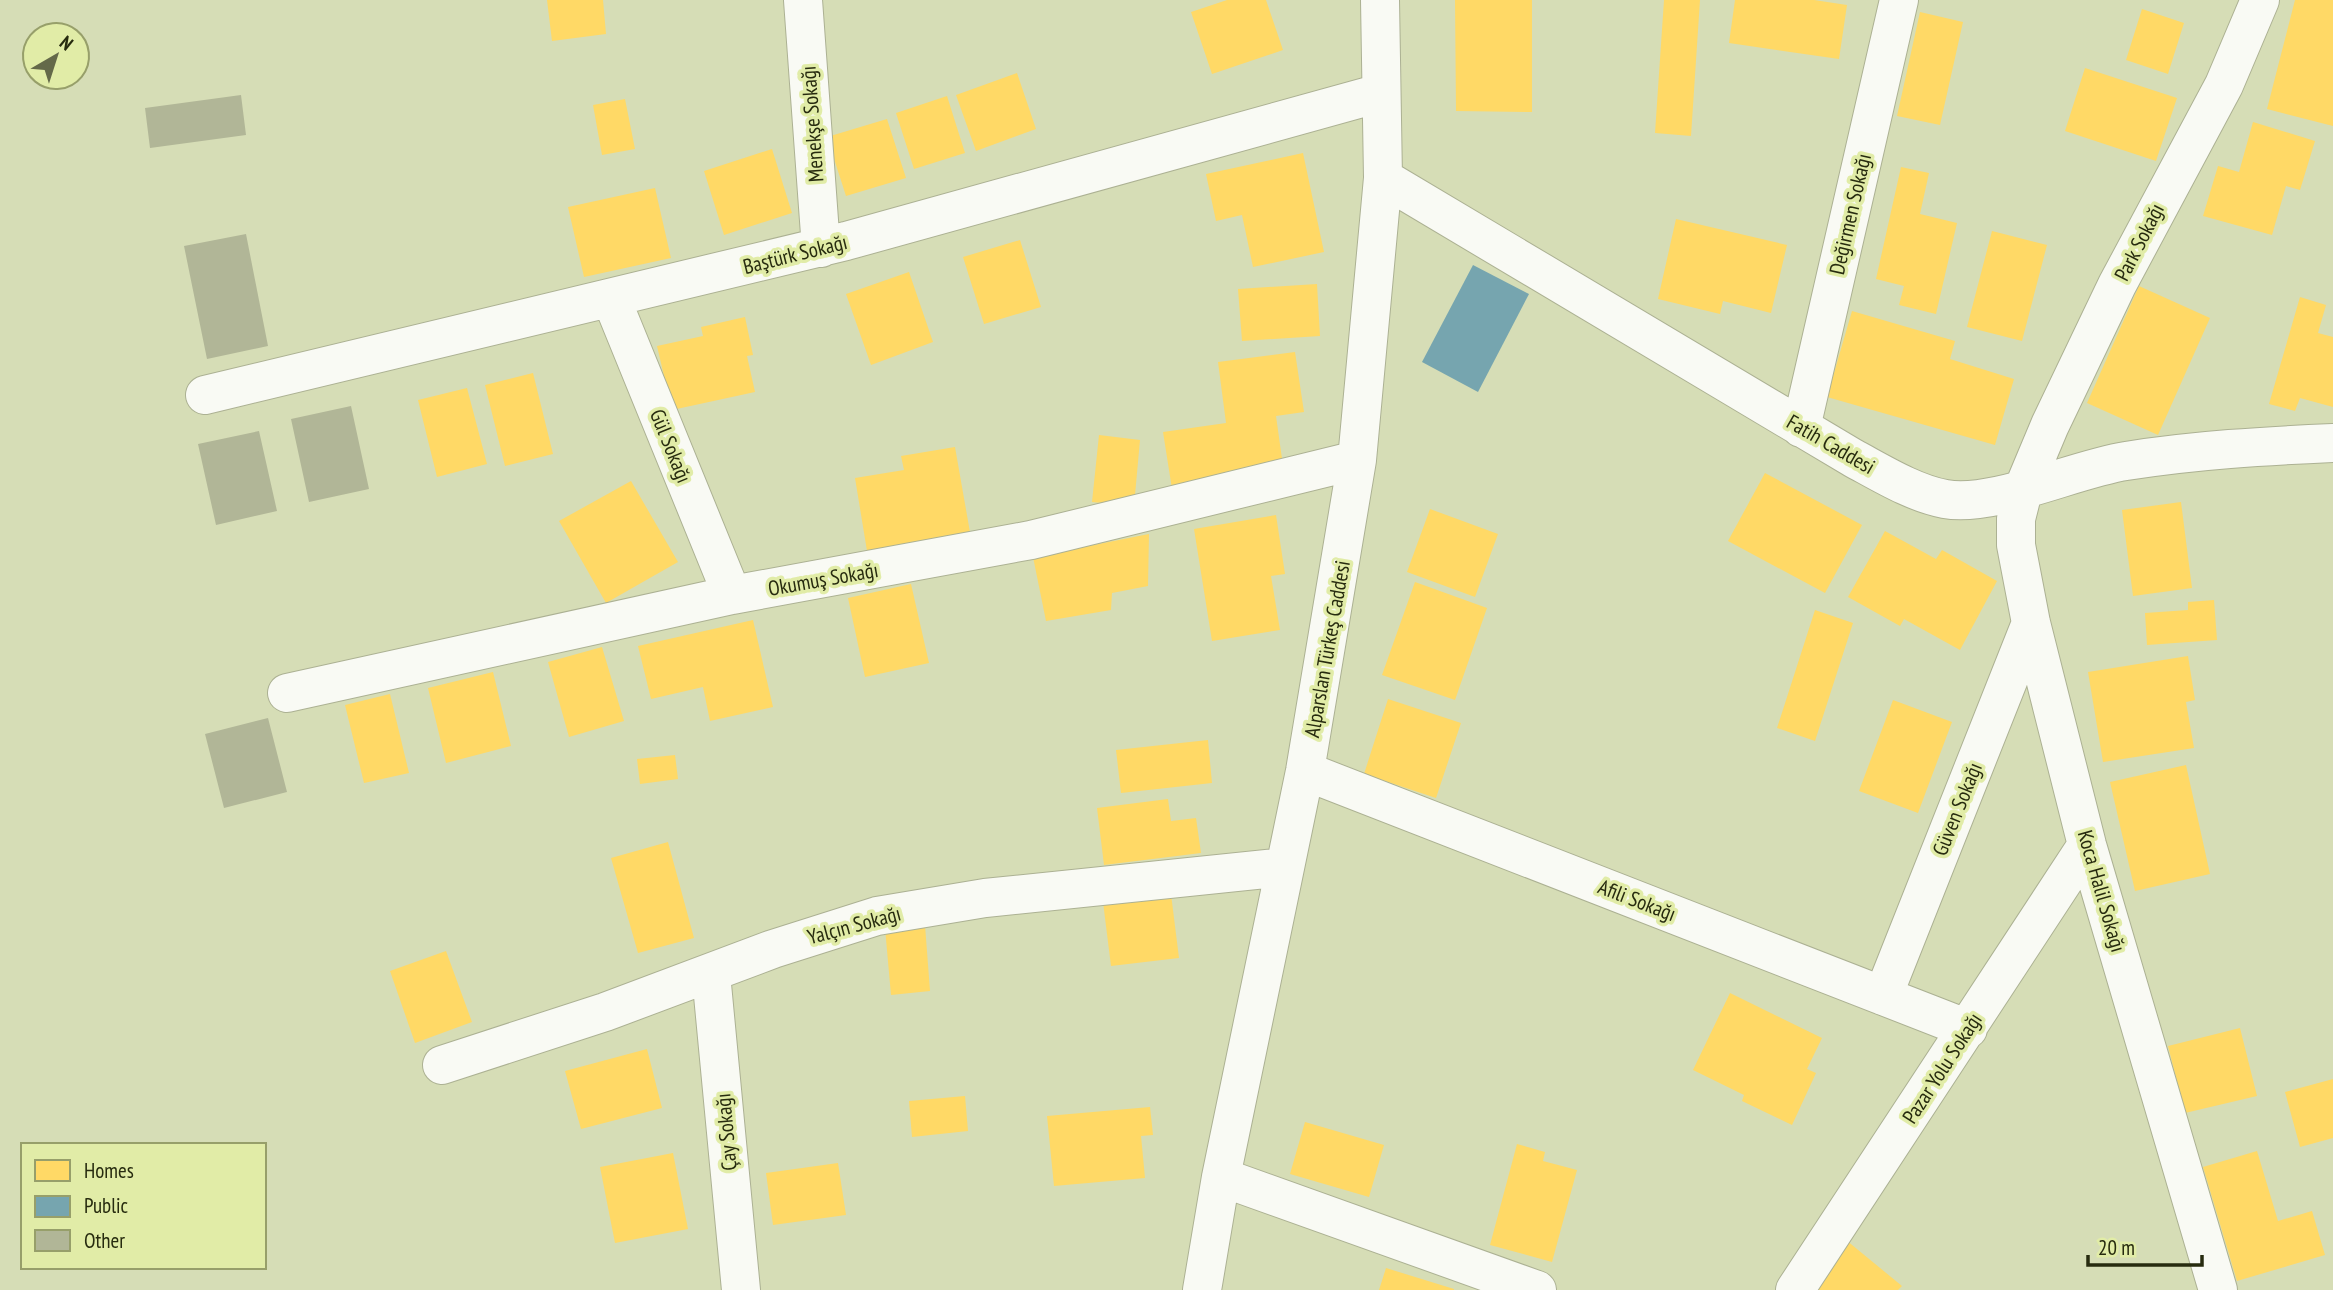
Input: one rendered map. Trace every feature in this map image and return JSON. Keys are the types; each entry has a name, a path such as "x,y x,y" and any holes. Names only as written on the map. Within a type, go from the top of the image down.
{"street":[{"name":"Menekşe Sokağı","path":"803,0 821,248"},
{"name":"Alparslan Türkeş Caddesi","path":"1202,1290 1221,1177 1306,771 1357,460 1383,178 1380,0"},
{"name":"Değirmen Sokağı","path":"1801,428 1899,0"},
{"name":"Park Sokağı","path":"2024,487 2117,285 2224,85 2260,0"},
{"name":"Baştürk Sokağı","path":"205,395 821,248 1380,93"},
{"name":"Fatih Caddesi","path":"1383,178 1801,428 1892,478 1945,499 1980,501 2125,461 2253,447 2333,443"},
{"name":"Gül Sokağı","path":"611,298 732,595"},
{"name":"Okumuş Sokağı","path":"288,693 732,595 1031,540 1357,460"},
{"name":"Koca Halil Sokağı","path":"2024,487 2016,519 2016,544 2031,623 2087,845 2218,1290"},
{"name":"Güven Sokağı","path":"1883,996 2031,623"},
{"name":"Afili Sokağı","path":"1306,771 1968,1029"},
{"name":"Pazar Yolu Sokağı","path":"1795,1290 2087,845"},
{"name":"Yalçın Sokağı","path":"442,1066 711,974 773,948 877,916 985,898 1285,867"},
{"name":"Çay Sokağı","path":"711,974 741,1290"},
{"path":"1221,1177 1537,1290"}],"building: Homes":[{"path":"547,0 603,0 606,34 552,41"},
{"path":"1227,0 1266,0 1283,50 1212,74 1191,12"},
{"path":"1455,0 1532,0 1532,112 1456,111"},
{"path":"1664,0 1700,0 1691,136 1655,133"},
{"path":"1735,0 1814,0 1847,5 1839,59 1729,43"},
{"path":"2295,0 2333,0 2333,126 2267,109"},
{"path":"2142,9 2184,23 2168,74 2126,60"},
{"path":"1920,12 1963,22 1940,125 1897,116"},
{"path":"2085,68 2177,98 2156,161 2065,131"},
{"path":"1017,73 1036,129 976,151 956,95"},
{"path":"947,96 965,153 914,169 896,113"},
{"path":"625,99 635,149 602,155 593,105"},
{"path":"887,119 906,178 846,196 827,137"},
{"path":"2253,122 2315,141 2300,190 2286,186 2272,235 2203,216 2218,166 2239,172"},
{"path":"772,149 792,213 724,235 704,171"},
{"path":"1303,153 1324,252 1253,267 1242,215 1216,221 1206,174"},
{"path":"1901,167 1929,173 1920,214 1957,223 1936,314 1899,305 1904,286 1876,279"},
{"path":"655,188 671,258 584,277 568,207"},
{"path":"1676,219 1787,245 1771,313 1723,301 1720,314 1658,299"},
{"path":"1992,231 2047,245 2022,341 1967,327"},
{"path":"1020,240 1041,307 984,324 963,257"},
{"path":"909,272 933,342 871,365 846,294"},
{"path":"1317,284 1320,336 1242,341 1238,289"},
{"path":"2139,286 2210,318 2158,435 2087,403"},
{"path":"2300,297 2326,305 2318,333 2333,337 2333,407 2300,398 2295,411 2269,404"},
{"path":"1852,311 1955,341 1950,359 2014,379 1995,445 1827,397"},
{"path":"745,317 753,355 747,356 755,392 672,410 657,346 703,336 701,327"},
{"path":"1295,352 1304,412 1276,416 1284,473 1172,489 1163,432 1226,423 1218,362"},
{"path":"533,373 553,454 505,466 485,385"},
{"path":"467,388 487,464 437,477 418,400"},
{"path":"1099,435 1140,440 1134,506 1092,502"},
{"path":"955,447 971,538 868,557 855,478 904,470 901,456"},
{"path":"1765,473 1862,525 1825,593 1728,541"},
{"path":"631,481 678,562 606,603 559,521"},
{"path":"2181,502 2192,588 2133,596 2122,510"},
{"path":"1430,509 1498,534 1475,597 1407,572"},
{"path":"1276,515 1285,574 1271,576 1280,630 1212,641 1194,529"},
{"path":"1885,531 1936,559 1942,550 1997,581 1960,650 1904,619 1900,626 1848,597"},
{"path":"1149,534 1148,586 1112,593 1111,610 1046,621 1033,557"},
{"path":"1415,582 1487,608 1455,700 1382,675"},
{"path":"911,584 929,663 865,677 848,598"},
{"path":"2214,600 2217,640 2147,645 2145,613 2188,610 2188,602"},
{"path":"1815,610 1853,623 1815,741 1777,728"},
{"path":"753,620 773,707 710,721 703,687 651,699 638,646"},
{"path":"602,647 624,721 569,737 548,662"},
{"path":"2188,656 2195,700 2186,702 2194,748 2103,762 2088,672"},
{"path":"493,672 511,746 446,763 428,688"},
{"path":"390,694 409,773 364,783 345,705"},
{"path":"1388,699 1461,723 1436,798 1364,774"},
{"path":"1893,700 1952,722 1918,813 1859,791"},
{"path":"1208,740 1212,783 1121,793 1116,750"},
{"path":"675,755 678,779 640,784 637,759"},
{"path":"2186,765 2210,874 2135,891 2110,782"},
{"path":"1168,799 1171,821 1196,818 1201,853 1104,865 1097,808"},
{"path":"668,842 694,938 638,953 611,858"},
{"path":"1171,894 1179,958 1111,966 1103,902"},
{"path":"925,925 930,991 891,995 885,928"},
{"path":"446,951 472,1022 415,1043 390,971"},
{"path":"1730,993 1822,1038 1807,1069 1816,1073 1792,1125 1742,1101 1744,1095 1693,1070"},
{"path":"2240,1028 2257,1096 2185,1113 2168,1046"},
{"path":"647,1049 662,1108 581,1129 565,1071"},
{"path":"2333,1079 2333,1138 2300,1147 2285,1092"},
{"path":"965,1096 968,1131 912,1137 909,1101"},
{"path":"1150,1107 1153,1135 1141,1136 1145,1178 1054,1186 1047,1116"},
{"path":"1305,1122 1384,1145 1369,1197 1290,1174"},
{"path":"1517,1144 1545,1152 1543,1161 1577,1170 1552,1262 1490,1245"},
{"path":"2257,1151 2278,1221 2312,1211 2325,1255 2237,1281 2203,1167"},
{"path":"673,1153 688,1229 615,1243 600,1167"},
{"path":"838,1163 846,1215 773,1225 766,1173"},
{"path":"1846,1240 1902,1286 1898,1290 1806,1290"},
{"path":"1386,1268 1454,1289 1454,1290 1379,1290"}],"building: Public":[{"path":"1473,265 1529,294 1478,392 1422,362"}],"building: Other":[{"path":"241,95 246,135 150,148 145,108"},
{"path":"246,234 268,346 207,359 184,246"},
{"path":"351,406 369,489 309,502 291,419"},
{"path":"259,431 277,511 216,525 198,444"},
{"path":"268,718 287,792 224,808 205,734"}]}
